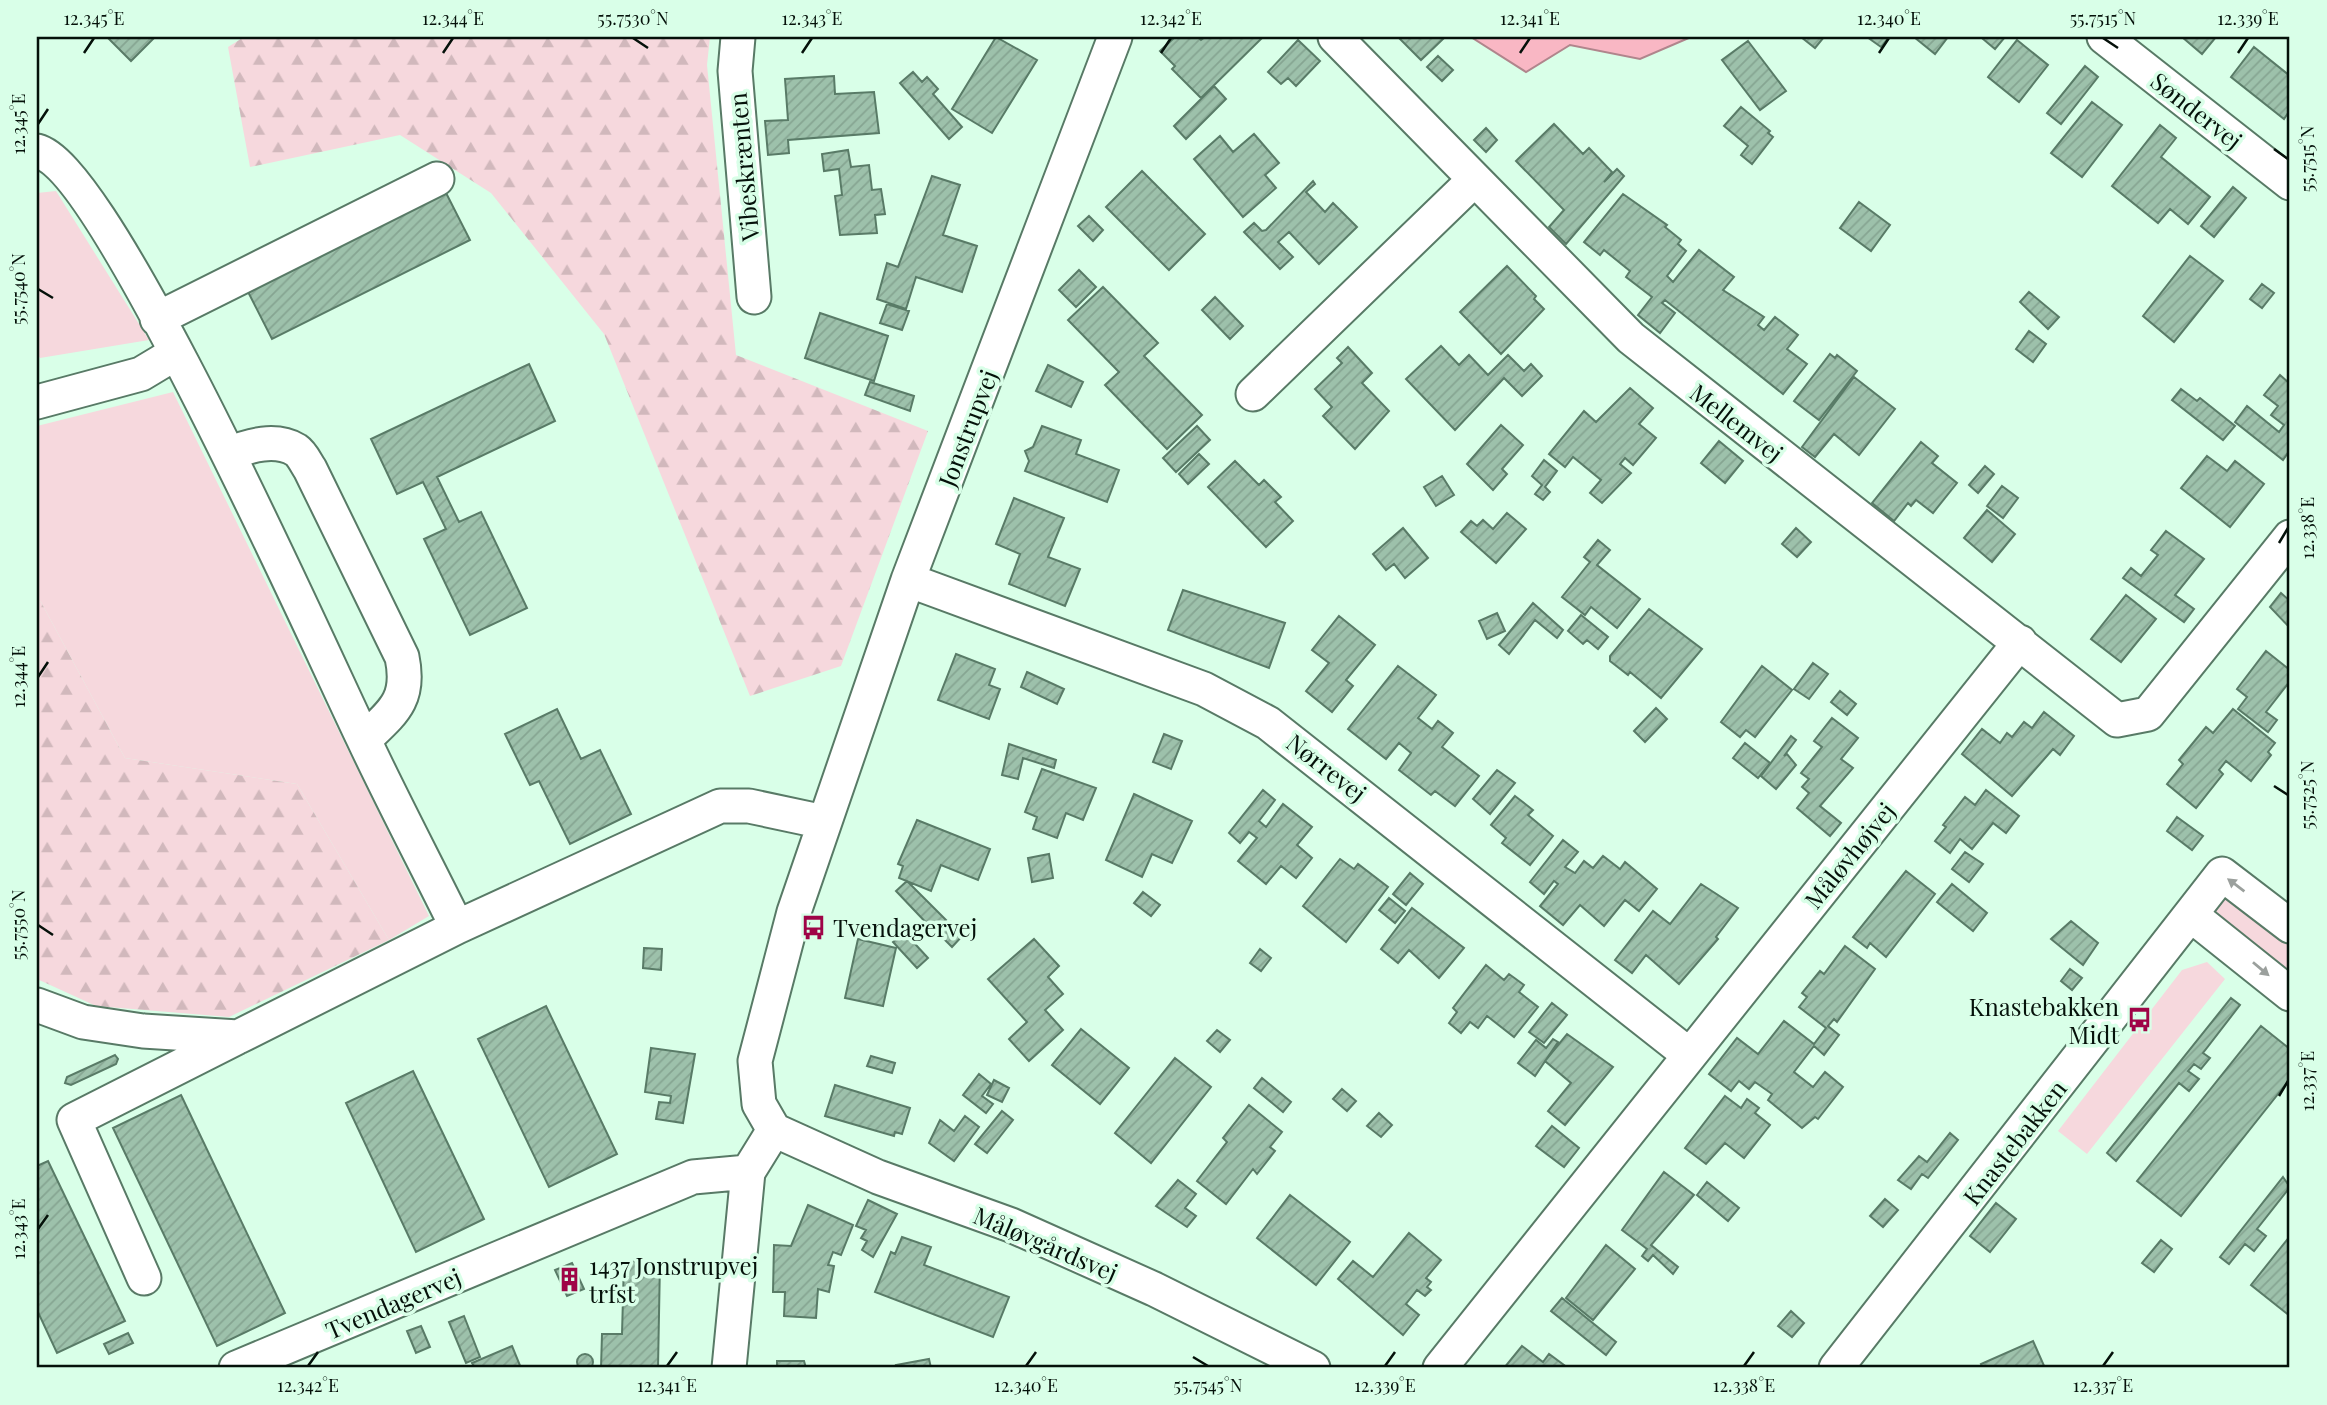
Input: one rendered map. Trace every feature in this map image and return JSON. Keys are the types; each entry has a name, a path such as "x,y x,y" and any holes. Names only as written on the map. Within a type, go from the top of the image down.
{"street":[{"name":"Vibeskrænten","path":"738,37 734,71 754,297"},
{"name":"Jonstrupvej","path":"774,1130 759,1104 755,1061 794,912 908,580 1115,37"},
{"name":"Mellemvej","path":"1335,37 1631,338 2020,642"},
{"name":"Søndervej","path":"2104,37 2290,183"},
{"path":"37,151 45,153 69,175 125,261 176,353 230,454 363,740 457,927"},
{"path":"157,318 437,180"},
{"path":"1253,394 1474,180"},
{"path":"37,402 141,373 176,353"},
{"path":"230,454 246,447 271,443 297,450 310,469 402,657 407,679 401,701 363,740"},
{"path":"2020,642 2117,720 2148,714 2290,537"},
{"name":"Nørrevej","path":"908,580 1204,690 1268,723 1688,1054"},
{"name":"Måløvhøjvej","path":"1440,1368 1688,1054 2020,642"},
{"path":"144,1278 74,1120 457,927 720,806 749,806 824,822"},
{"name":"Knastebakken","path":"1836,1368 2222,874 2290,926"},
{"path":"2191,915 2290,994"},
{"path":"37,1005 83,1022 143,1031 238,1037"},
{"path":"729,1368 748,1172 774,1130"},
{"name":"Måløvgårdsvej","path":"774,1130 878,1177 1022,1229 1154,1289 1313,1368"},
{"name":"Tvendagervej","path":"236,1368 693,1177 748,1172"}],"green space":[{"path":"244,37 710,37 707,65 736,355 928,431 841,666 750,696 604,334 491,193 400,135 250,167 228,47"},
{"path":"56,191 149,340 40,358 37,354 37,193"},
{"path":"173,392 429,916 389,940 297,784 125,758 41,602 37,600 37,426"},
{"path":"37,600 41,602 125,758 297,784 389,940 229,1017 96,1006 37,979"},
{"path":"2223,899 2237,901 2290,946 2290,975 2210,913"},
{"path":"2207,962 2225,979 2087,1154 2058,1131 2182,970"}],"shaded area":[{"path":"1471,37 1691,37 1640,59 1570,45 1526,72"}],"building":[{"path":"107,37 155,37 131,61"},
{"path":"996,37 1037,60 992,133 952,109"},
{"path":"1175,37 1198,37 1201,40 1205,37 1263,37 1201,98 1172,69 1175,66 1160,51"},
{"path":"1398,37 1441,37 1443,39 1421,60"},
{"path":"1801,37 1824,37 1815,48"},
{"path":"1867,37 1889,37 1881,47"},
{"path":"1914,37 1948,37 1935,54"},
{"path":"2005,37 1995,49 1983,39"},
{"path":"2182,37 2216,37 2202,54"},
{"path":"1298,40 1320,61 1296,86 1288,78 1281,84 1268,72"},
{"path":"2017,40 2048,65 2019,102 1988,77"},
{"path":"1748,41 1786,91 1760,110 1722,60"},
{"path":"2254,47 2290,76 2290,110 2284,119 2231,77"},
{"path":"1438,56 1453,70 1442,81 1427,67"},
{"path":"2085,66 2098,77 2061,124 2047,113"},
{"path":"913,72 922,82 927,77 938,89 933,94 962,127 949,139 900,83"},
{"path":"834,76 835,94 874,92 879,133 788,140 789,153 768,155 765,121 788,120 785,79"},
{"path":"1214,86 1226,99 1186,139 1174,126"},
{"path":"2092,102 2122,125 2082,177 2051,153"},
{"path":"1741,107 1770,131 1768,133 1773,137 1752,164 1741,155 1748,146 1724,126"},
{"path":"1554,124 1583,154 1589,148 1612,172 1604,182 1617,169 1624,176 1566,244 1549,227 1564,210 1516,161"},
{"path":"2160,125 2176,138 2161,157 2210,197 2188,224 2170,209 2158,223 2112,186"},
{"path":"1486,128 1497,140 1486,152 1474,140"},
{"path":"1254,134 1279,163 1265,175 1276,188 1243,217 1194,159 1220,136 1233,152"},
{"path":"848,150 851,167 869,165 872,190 881,189 885,214 875,215 877,233 840,235 835,196 842,195 839,169 824,171 822,154"},
{"path":"1142,171 1205,234 1169,270 1106,207"},
{"path":"932,176 960,185 943,235 977,246 962,292 916,277 906,309 877,299 887,263 898,267"},
{"path":"1313,181 1315,184 1306,192 1325,212 1333,203 1357,227 1319,264 1289,232 1278,242 1293,257 1280,269 1244,232 1254,223 1262,231 1266,230"},
{"path":"442,185 470,240 272,339 244,284"},
{"path":"2233,187 2246,198 2214,237 2201,226"},
{"path":"1623,194 1667,225 1665,227 1681,240 1678,244 1686,251 1667,276 1673,282 1699,250 1734,277 1723,290 1764,317 1758,325 1764,330 1775,317 1798,335 1787,349 1807,364 1783,394 1665,300 1662,303 1675,313 1660,333 1638,315 1652,297 1626,277 1630,271 1604,250 1600,255 1584,242"},
{"path":"1859,202 1890,225 1871,251 1840,228"},
{"path":"1089,216 1103,230 1093,241 1078,226"},
{"path":"2190,256 2223,281 2174,342 2143,316"},
{"path":"1507,266 1536,296 1534,299 1544,309 1501,354 1460,312"},
{"path":"1079,270 1096,287 1076,307 1059,290"},
{"path":"2262,284 2274,293 2262,308 2250,299"},
{"path":"1103,287 1158,343 1144,356 1202,415 1167,449 1105,385 1119,372 1068,320"},
{"path":"2029,292 2059,317 2048,329 2020,302"},
{"path":"1215,297 1243,326 1230,339 1202,310"},
{"path":"887,304 909,311 902,330 880,323"},
{"path":"820,313 888,336 874,381 805,358"},
{"path":"2029,331 2046,344 2033,362 2016,349"},
{"path":"1441,346 1459,365 1469,355 1488,375 1508,355 1524,371 1531,364 1542,376 1522,396 1504,378 1455,430 1406,379"},
{"path":"1348,347 1372,373 1362,383 1389,411 1355,449 1323,416 1332,407 1315,389 1342,363 1337,358"},
{"path":"1830,354 1835,358 1837,355 1857,371 1819,420 1794,401"},
{"path":"529,364 555,421 437,477 459,522 481,512 527,608 470,635 424,539 446,529 423,482 397,494 371,439"},
{"path":"1048,365 1083,382 1071,407 1036,391"},
{"path":"2280,375 2290,384 2290,450 2283,460 2235,422 2247,406 2279,432 2284,425 2271,415 2278,406 2264,395"},
{"path":"1854,377 1895,409 1859,455 1834,434 1815,457 1802,447"},
{"path":"870,382 914,396 910,411 865,395"},
{"path":"1630,388 1653,408 1639,424 1656,438 1633,465 1625,458 1620,464 1631,473 1602,503 1590,493 1601,480 1573,457 1565,467 1549,454 1584,411 1596,422"},
{"path":"2181,389 2197,401 2200,398 2235,426 2223,440 2172,400"},
{"path":"1501,425 1523,445 1502,469 1507,474 1493,490 1467,464"},
{"path":"1042,426 1081,440 1076,454 1119,470 1107,502 1025,471 1029,461 1025,451 1033,447"},
{"path":"1197,426 1210,440 1176,472 1163,458"},
{"path":"1719,441 1743,461 1725,483 1701,463"},
{"path":"1921,442 1938,456 1932,463 1957,483 1933,513 1916,500 1911,506 1908,503 1894,521 1872,503"},
{"path":"1199,454 1209,464 1188,484 1179,474"},
{"path":"2207,456 2227,471 2235,461 2264,484 2230,527 2181,488"},
{"path":"1544,460 1557,471 1545,487 1550,492 1543,500 1535,494 1542,485 1532,476"},
{"path":"1235,461 1259,485 1264,480 1281,497 1275,502 1293,521 1266,547 1208,487"},
{"path":"1985,466 1994,474 1978,493 1969,485"},
{"path":"1442,476 1454,495 1436,506 1424,487"},
{"path":"2002,486 2018,498 2003,518 1987,506"},
{"path":"1014,498 1064,518 1048,557 1080,569 1065,606 1009,584 1020,554 996,544"},
{"path":"1987,510 2015,534 1992,562 1964,538"},
{"path":"1507,513 1526,529 1496,563 1461,532 1471,521 1477,526 1483,520 1493,529"},
{"path":"1403,528 1428,558 1405,578 1394,564 1386,570 1373,554"},
{"path":"1796,528 1811,542 1797,557 1782,544"},
{"path":"2166,531 2204,559 2175,595 2194,609 2184,622 2123,578 2131,568 2141,576 2158,555 2151,550"},
{"path":"1598,540 1610,550 1597,565 1640,599 1617,628 1591,607 1585,615 1562,597 1590,562 1584,557"},
{"path":"1183,590 1285,623 1269,668 1168,630"},
{"path":"2281,593 2290,601 2290,628 2270,607"},
{"path":"2126,595 2156,619 2121,662 2091,639"},
{"path":"1533,603 1563,630 1557,638 1535,620 1509,654 1499,645"},
{"path":"1649,609 1702,649 1661,698 1630,672 1628,675 1610,661 1610,656"},
{"path":"1497,613 1505,631 1487,639 1479,621"},
{"path":"1581,615 1608,637 1598,649 1587,640 1583,644 1568,631"},
{"path":"1339,616 1375,645 1346,680 1353,686 1332,712 1306,691 1329,663 1312,650"},
{"path":"2266,651 2290,670 2290,681 2266,712 2277,720 2268,732 2238,709 2247,697 2237,689"},
{"path":"956,654 995,669 989,685 1000,689 989,719 938,700"},
{"path":"1813,663 1828,674 1809,699 1794,689"},
{"path":"1398,666 1436,695 1418,718 1432,729 1438,721 1453,733 1442,747 1479,776 1455,806 1435,791 1431,795 1399,770 1411,753 1399,743 1386,759 1348,729"},
{"path":"1762,666 1792,690 1755,737 1746,730 1740,737 1721,722"},
{"path":"1027,672 1064,689 1057,704 1021,687"},
{"path":"1840,691 1856,704 1847,715 1831,702"},
{"path":"1656,708 1667,719 1645,742 1634,731"},
{"path":"557,709 581,759 600,750 631,814 570,844 539,781 530,785 505,734"},
{"path":"2233,709 2275,743 2268,752 2271,755 2251,781 2226,761 2219,770 2223,774 2196,808 2167,784 2183,764 2179,760 2206,727 2213,733"},
{"path":"2044,712 2074,736 2060,755 2053,749 2012,796 1962,754 1982,729 2000,743 2007,733 2012,737 2024,722 2032,728"},
{"path":"1832,718 1858,738 1841,759 1853,768 1820,806 1841,823 1830,836 1797,808 1809,793 1802,787 1809,779 1801,773 1822,747 1814,741"},
{"path":"1164,734 1182,741 1171,769 1153,762"},
{"path":"1791,736 1796,740 1784,756 1787,754 1796,765 1776,789 1761,776"},
{"path":"1745,743 1770,763 1758,778 1733,758"},
{"path":"1009,744 1056,760 1054,768 1023,758 1018,779 1002,775"},
{"path":"1042,769 1096,788 1083,820 1066,813 1057,838 1033,829 1037,817 1025,812"},
{"path":"1497,770 1515,783 1490,814 1473,799"},
{"path":"1263,790 1275,800 1259,821 1266,827 1283,804 1312,827 1297,845 1312,858 1296,878 1281,866 1266,884 1238,861 1257,838 1249,832 1240,843 1229,833"},
{"path":"1986,790 2019,816 2006,833 1993,823 1972,849 1960,839 1950,853 1935,841 1946,827 1943,825 1965,797 1975,805"},
{"path":"1134,794 1192,821 1172,863 1152,854 1142,877 1106,860"},
{"path":"1515,796 1533,810 1528,815 1553,836 1530,865 1502,843 1506,838 1491,825"},
{"path":"2177,817 2203,836 2192,850 2167,831"},
{"path":"917,820 990,849 978,880 941,865 931,891 899,878 903,866 898,864"},
{"path":"1563,840 1578,852 1565,867 1575,873 1584,861 1593,868 1603,856 1620,869 1625,862 1657,889 1639,911 1625,900 1604,926 1580,905 1563,925 1540,906 1558,884 1554,881 1544,894 1530,882"},
{"path":"1965,852 1983,864 1969,882 1952,869"},
{"path":"1049,854 1053,878 1032,882 1028,858"},
{"path":"1340,859 1354,869 1358,864 1388,887 1346,942 1303,906"},
{"path":"1906,871 1935,894 1886,957 1870,943 1867,948 1853,937"},
{"path":"1410,873 1423,884 1406,905 1393,894"},
{"path":"907,881 946,920 934,931 896,891"},
{"path":"1701,884 1738,908 1716,937 1718,939 1679,984 1646,955 1632,973 1615,960 1653,911 1670,924"},
{"path":"1952,884 1987,913 1973,931 1937,902"},
{"path":"1143,892 1160,905 1151,916 1134,903"},
{"path":"1389,898 1405,911 1395,923 1379,910"},
{"path":"1412,908 1464,948 1439,978 1409,950 1398,963 1381,949"},
{"path":"2071,921 2098,943 2083,965 2051,939"},
{"path":"951,922 964,934 952,947 939,934"},
{"path":"904,932 928,958 917,968 893,942"},
{"path":"858,939 896,948 883,1006 845,998"},
{"path":"1034,939 1059,966 1048,977 1063,994 1045,1010 1063,1030 1029,1061 1009,1039 1027,1022 988,979"},
{"path":"1845,946 1875,969 1837,1022 1834,1019 1828,1026 1839,1035 1824,1055 1814,1046 1794,1072 1813,1087 1825,1072 1843,1087 1818,1119 1815,1117 1802,1128 1768,1100 1772,1094 1755,1082 1749,1089 1739,1081 1731,1091 1709,1074 1737,1038 1758,1054 1784,1021 1814,1044 1826,1028 1799,1007 1807,997 1802,993 1820,971 1824,974"},
{"path":"644,948 662,949 661,970 643,968"},
{"path":"1260,949 1271,958 1261,971 1250,963"},
{"path":"1486,965 1504,980 1509,974 1524,985 1519,992 1538,1007 1514,1037 1487,1016 1478,1028 1470,1022 1461,1033 1449,1023 1457,1012 1453,1008"},
{"path":"2070,969 2082,978 2072,990 2061,981"},
{"path":"2231,998 2240,1005 2203,1053 2210,1058 2201,1069 2194,1064 2188,1071 2199,1079 2189,1091 2179,1083 2116,1161 2107,1153"},
{"path":"1552,1003 1567,1015 1544,1043 1529,1032"},
{"path":"546,1006 617,1154 549,1187 478,1039"},
{"path":"2261,1026 2290,1049 2290,1079 2181,1216 2137,1181"},
{"path":"1081,1029 1129,1068 1100,1104 1052,1065"},
{"path":"1217,1030 1230,1040 1220,1052 1207,1041"},
{"path":"1567,1034 1613,1067 1565,1125 1548,1111 1571,1083 1545,1061"},
{"path":"1553,1039 1558,1042 1535,1076 1518,1063 1536,1040 1546,1048"},
{"path":"651,1048 695,1054 683,1123 656,1119 659,1102 670,1103 671,1096 645,1092"},
{"path":"115,1055 118,1059 116,1064 71,1085 65,1083 67,1077"},
{"path":"871,1056 895,1063 892,1073 867,1066"},
{"path":"1175,1058 1211,1087 1151,1163 1115,1133"},
{"path":"413,1071 484,1219 416,1252 346,1103"},
{"path":"979,1074 991,1084 982,1096 993,1104 986,1113 963,1095"},
{"path":"1262,1078 1291,1102 1283,1112 1254,1088"},
{"path":"994,1080 1009,1088 1002,1102 987,1095"},
{"path":"835,1085 910,1108 902,1134 895,1132 894,1136 825,1116"},
{"path":"1342,1089 1356,1101 1347,1111 1333,1099"},
{"path":"181,1095 285,1313 217,1346 113,1128"},
{"path":"1725,1096 1741,1108 1747,1099 1759,1108 1755,1113 1770,1125 1744,1158 1725,1143 1706,1164 1685,1148"},
{"path":"1249,1105 1282,1132 1270,1147 1275,1151 1257,1174 1253,1169 1226,1204 1197,1181 1227,1142 1223,1138"},
{"path":"1002,1111 1013,1120 987,1153 975,1144"},
{"path":"1379,1113 1392,1125 1381,1137 1367,1126"},
{"path":"965,1116 979,1127 954,1161 929,1143 940,1120 954,1131"},
{"path":"1552,1126 1579,1148 1564,1167 1536,1146"},
{"path":"1950,1133 1958,1140 1928,1178 1922,1174 1911,1189 1898,1180 1919,1156 1927,1162"},
{"path":"48,1161 125,1321 57,1353 37,1310 37,1166"},
{"path":"1664,1172 1694,1195 1651,1245 1678,1267 1673,1274 1653,1255 1648,1261 1642,1256 1647,1249 1622,1230"},
{"path":"2283,1177 2290,1187 2257,1229 2266,1236 2254,1251 2245,1244 2229,1264 2220,1257"},
{"path":"1178,1180 1196,1194 1185,1208 1196,1216 1187,1227 1156,1206"},
{"path":"1707,1182 1739,1208 1728,1221 1697,1195"},
{"path":"1290,1195 1350,1242 1316,1285 1257,1238"},
{"path":"1885,1199 1898,1210 1883,1227 1870,1216"},
{"path":"868,1200 897,1214 873,1257 862,1250 867,1241 861,1238 866,1230 856,1226"},
{"path":"1996,1203 2016,1219 1990,1252 1970,1236"},
{"path":"808,1205 853,1225 841,1255 833,1252 828,1265 834,1266 829,1292 818,1289 816,1318 784,1316 785,1292 773,1292 774,1245 791,1246"},
{"path":"1409,1233 1441,1260 1426,1278 1431,1282 1427,1287 1431,1290 1425,1296 1417,1290 1406,1304 1419,1315 1403,1335 1338,1279 1353,1261 1373,1277"},
{"path":"2290,1236 2290,1316 2251,1285"},
{"path":"902,1237 931,1247 924,1265 1009,1297 993,1337 875,1292 891,1252 895,1254"},
{"path":"2161,1240 2172,1249 2154,1272 2142,1263"},
{"path":"1606,1245 1635,1269 1593,1320 1566,1298"},
{"path":"624,1261 660,1262 658,1368 601,1368 602,1334 622,1334"},
{"name":"1437 Jonstrupvej trfst","path":"572,1263 584,1289 567,1296 555,1270"},
{"path":"1562,1298 1616,1342 1606,1355 1551,1311"},
{"path":"1791,1311 1804,1323 1792,1337 1778,1326"},
{"path":"464,1316 480,1357 466,1363 449,1322"},
{"path":"421,1326 430,1347 416,1353 407,1331"},
{"path":"128,1333 133,1343 109,1354 104,1344"},
{"path":"2033,1341 2045,1368 1983,1368 1981,1364"},
{"path":"512,1346 521,1368 475,1368 472,1363"},
{"path":"1522,1346 1543,1362 1549,1354 1568,1368 1504,1368"},
{"path":"585,1354 591,1356 591,1368 585,1370 579,1368 577,1362 579,1356"},
{"path":"929,1359 931,1368 897,1368 896,1365"},
{"path":"777,1361 804,1361 806,1368 777,1368"}],"place":[{"name":"Tvendagervej","path":"813,927"},
{"name":"Knastebakken Midt","path":"2139,1020"},
{"name":"1437 Jonstrupvej trfst","path":"569,1279"}]}
